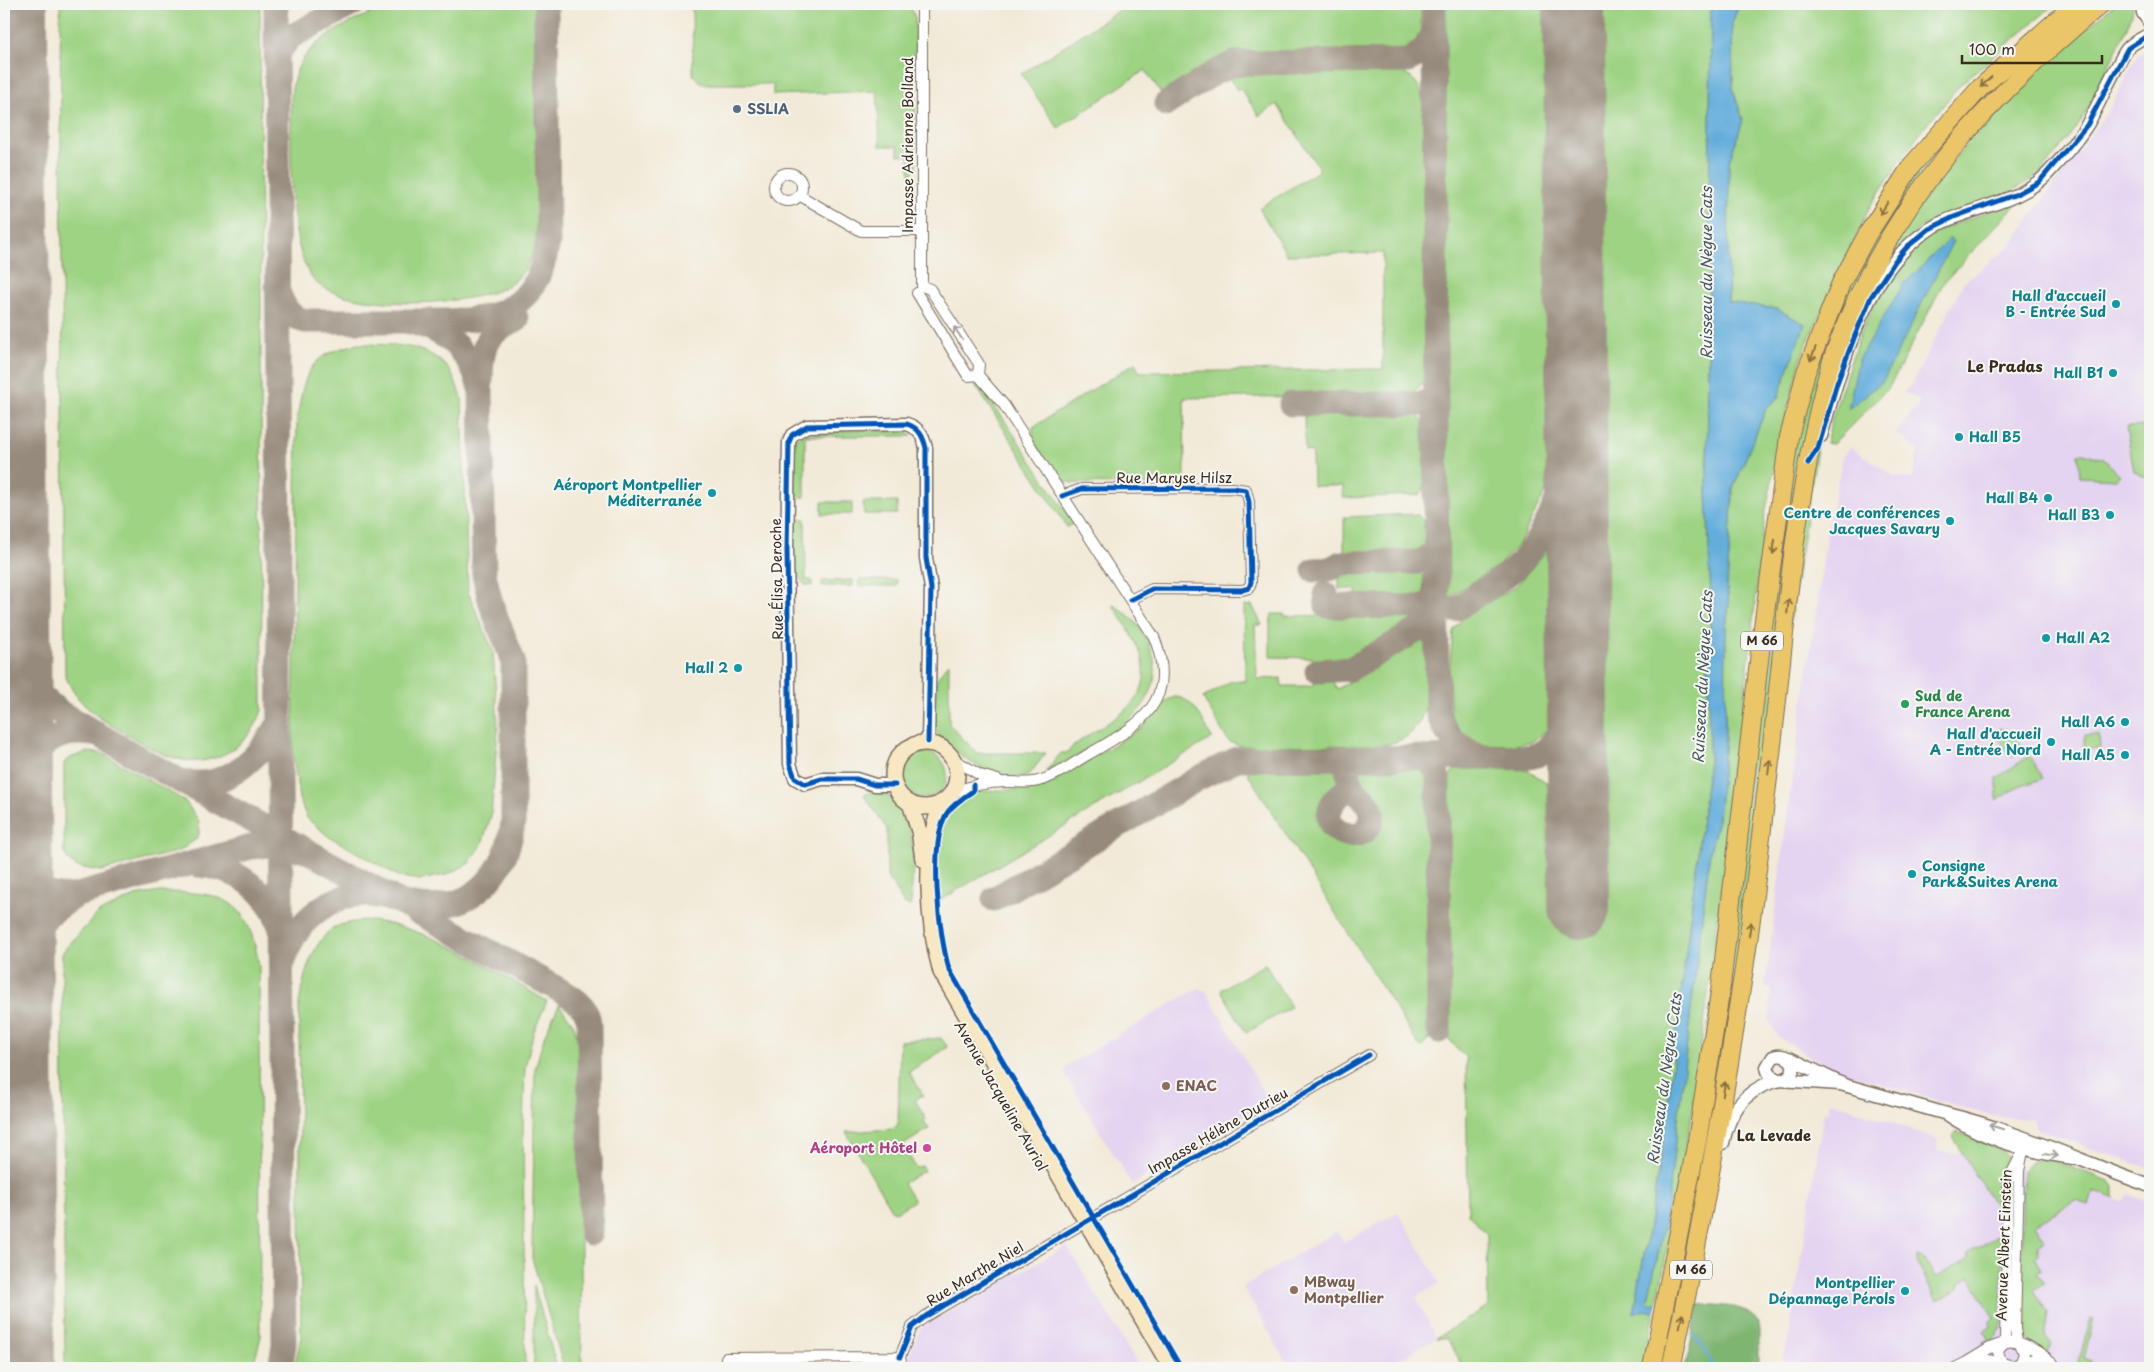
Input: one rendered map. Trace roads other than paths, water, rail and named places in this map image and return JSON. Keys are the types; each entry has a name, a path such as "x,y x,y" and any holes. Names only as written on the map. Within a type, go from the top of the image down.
{"highway":[{"name":"M 66","path":"1652,1368 1697,1141 1720,996 1763,628 1789,437 1806,372 1841,283 1867,235 1912,165 1980,88 2075,4"},
{"name":"M 66","path":"1671,1368 1710,1172 1752,914 1792,569 1808,463 1820,401 1839,340 1861,292 1898,224 1948,151 2020,75 2100,4"}],"main road":[{"path":"928,742 938,745 954,759 958,776 947,797 926,807 910,803 901,795 895,785 895,764 900,754 908,747 928,742"},
{"name":"Avenue Jacqueline Auriol","path":"947,797 932,830 930,864 930,910 933,944 941,972 1160,1368"},
{"name":"Avenue Jacqueline Auriol","path":"910,803 922,846 925,947 933,975 945,1001 1171,1368"}],"street":[{"name":"Impasse Adrienne Bolland","path":"919,289 924,281 922,231 922,4"},
{"path":"2142,4 2144,13 2150,23"},
{"name":"M 66","path":"1808,463 1818,448 1837,383 1857,329 1872,297 1894,261 1907,247 1929,229 1954,217 2018,194 2035,185 2074,142 2088,122 2128,48 2150,34"},
{"path":"799,195 861,231 922,231"},
{"path":"947,797 979,784 1027,783 1053,775 1130,730 1152,707 1159,693 1163,676 1162,656 1154,637 1004,405 978,375 979,364 930,289 919,289 968,376 978,375"},
{"name":"Rue Élisa Deroche","path":"895,785 875,785 856,779 822,779 801,783 796,778 790,764 787,550 789,442 792,435 807,426 907,424 920,431 924,439 926,448 926,558 930,588 928,742"},
{"name":"Rue Maryse Hilsz","path":"1062,496 1082,489 1233,488 1246,490 1249,502 1251,582 1249,588 1242,590 1152,589 1130,600"},
{"path":"954,759 980,774 1006,782"},
{"name":"Impasse Hélène Dutrieu","path":"1082,1224 1369,1055"},
{"path":"1840,1084 1779,1080 1769,1074 1768,1063 1777,1055 1789,1058 1840,1084 1947,1114 2025,1144 2073,1158 2150,1186"},
{"path":"1779,1080 1786,1079 1792,1073 1793,1065 1789,1058"},
{"name":"M 66","path":"1710,1172 1719,1160 1728,1124 1740,1102 1754,1090 1779,1080"},
{"name":"Avenue Albert Einstein","path":"2018,1343 2015,1328 2019,1176 2025,1144"},
{"name":"Avenue Albert Einstein","path":"2003,1343 2008,1180 2025,1144"},
{"name":"Rue Marthe Niel","path":"900,1357 910,1330 918,1322 1082,1224"},
{"path":"2002,1363 1998,1352 2003,1343"},
{"path":"1955,1368 1990,1348 2003,1343 2018,1343 2043,1355 2057,1366"},
{"path":"2018,1343 2024,1353 2018,1364"},
{"path":"726,1358 839,1363 900,1357 902,1368"},
{"path":"1967,1362 1983,1359 2002,1363 2010,1367 2033,1359 2057,1366"}],"water":[{"path":"1690,4 1734,4 1737,10 1732,23 1733,90 1743,120 1729,162 1728,302 1777,309 1805,324 1778,397 1766,409 1733,489 1727,586 1729,604 1726,627 1725,738 1718,819 1710,851 1666,1219 1647,1303 1657,1304 1655,1312 1645,1310 1634,1314 1664,1137 1709,759 1708,670 1711,604 1707,489 1711,7 1708,5 1692,8"},
{"path":"1949,239 1953,241 1883,381 1848,409 1859,358 1903,285"}],"waterway":[{"name":"Ruisseau du Nègue Cats","path":"1692,1335 1702,1344 1714,1368"}],"place":[{"name":"SSLIA","path":"737,109"},
{"name":"Hall d'accueil B - Entrée Sud","path":"2116,304"},
{"name":"Hall B1","path":"2113,373"},
{"name":"Hall B5","path":"1959,437"},
{"name":"Aéroport Montpellier Méditerranée","path":"712,493"},
{"name":"Hall B4","path":"2048,498"},
{"name":"Hall B3","path":"2110,515"},
{"name":"Centre de conférences Jacques Savary","path":"1950,521"},
{"name":"Hall A2","path":"2046,638"},
{"name":"Hall 2","path":"738,668"},
{"name":"Sud de France Arena","path":"1905,704"},
{"name":"Hall A6","path":"2125,722"},
{"name":"Hall d'accueil A - Entrée Nord","path":"2051,742"},
{"name":"Hall A5","path":"2125,755"},
{"name":"Consigne Park&Suites Arena","path":"1912,874"},
{"name":"ENAC","path":"1166,1086"},
{"name":"Aéroport Hôtel","path":"927,1148"},
{"name":"MBway Montpellier","path":"1294,1290"},
{"name":"Montpellier Dépannage Pérols","path":"1905,1291"}],"district":[{"name":"Le Pradas","path":"2005,367"},
{"name":"La Levade","path":"1774,1136"}]}
